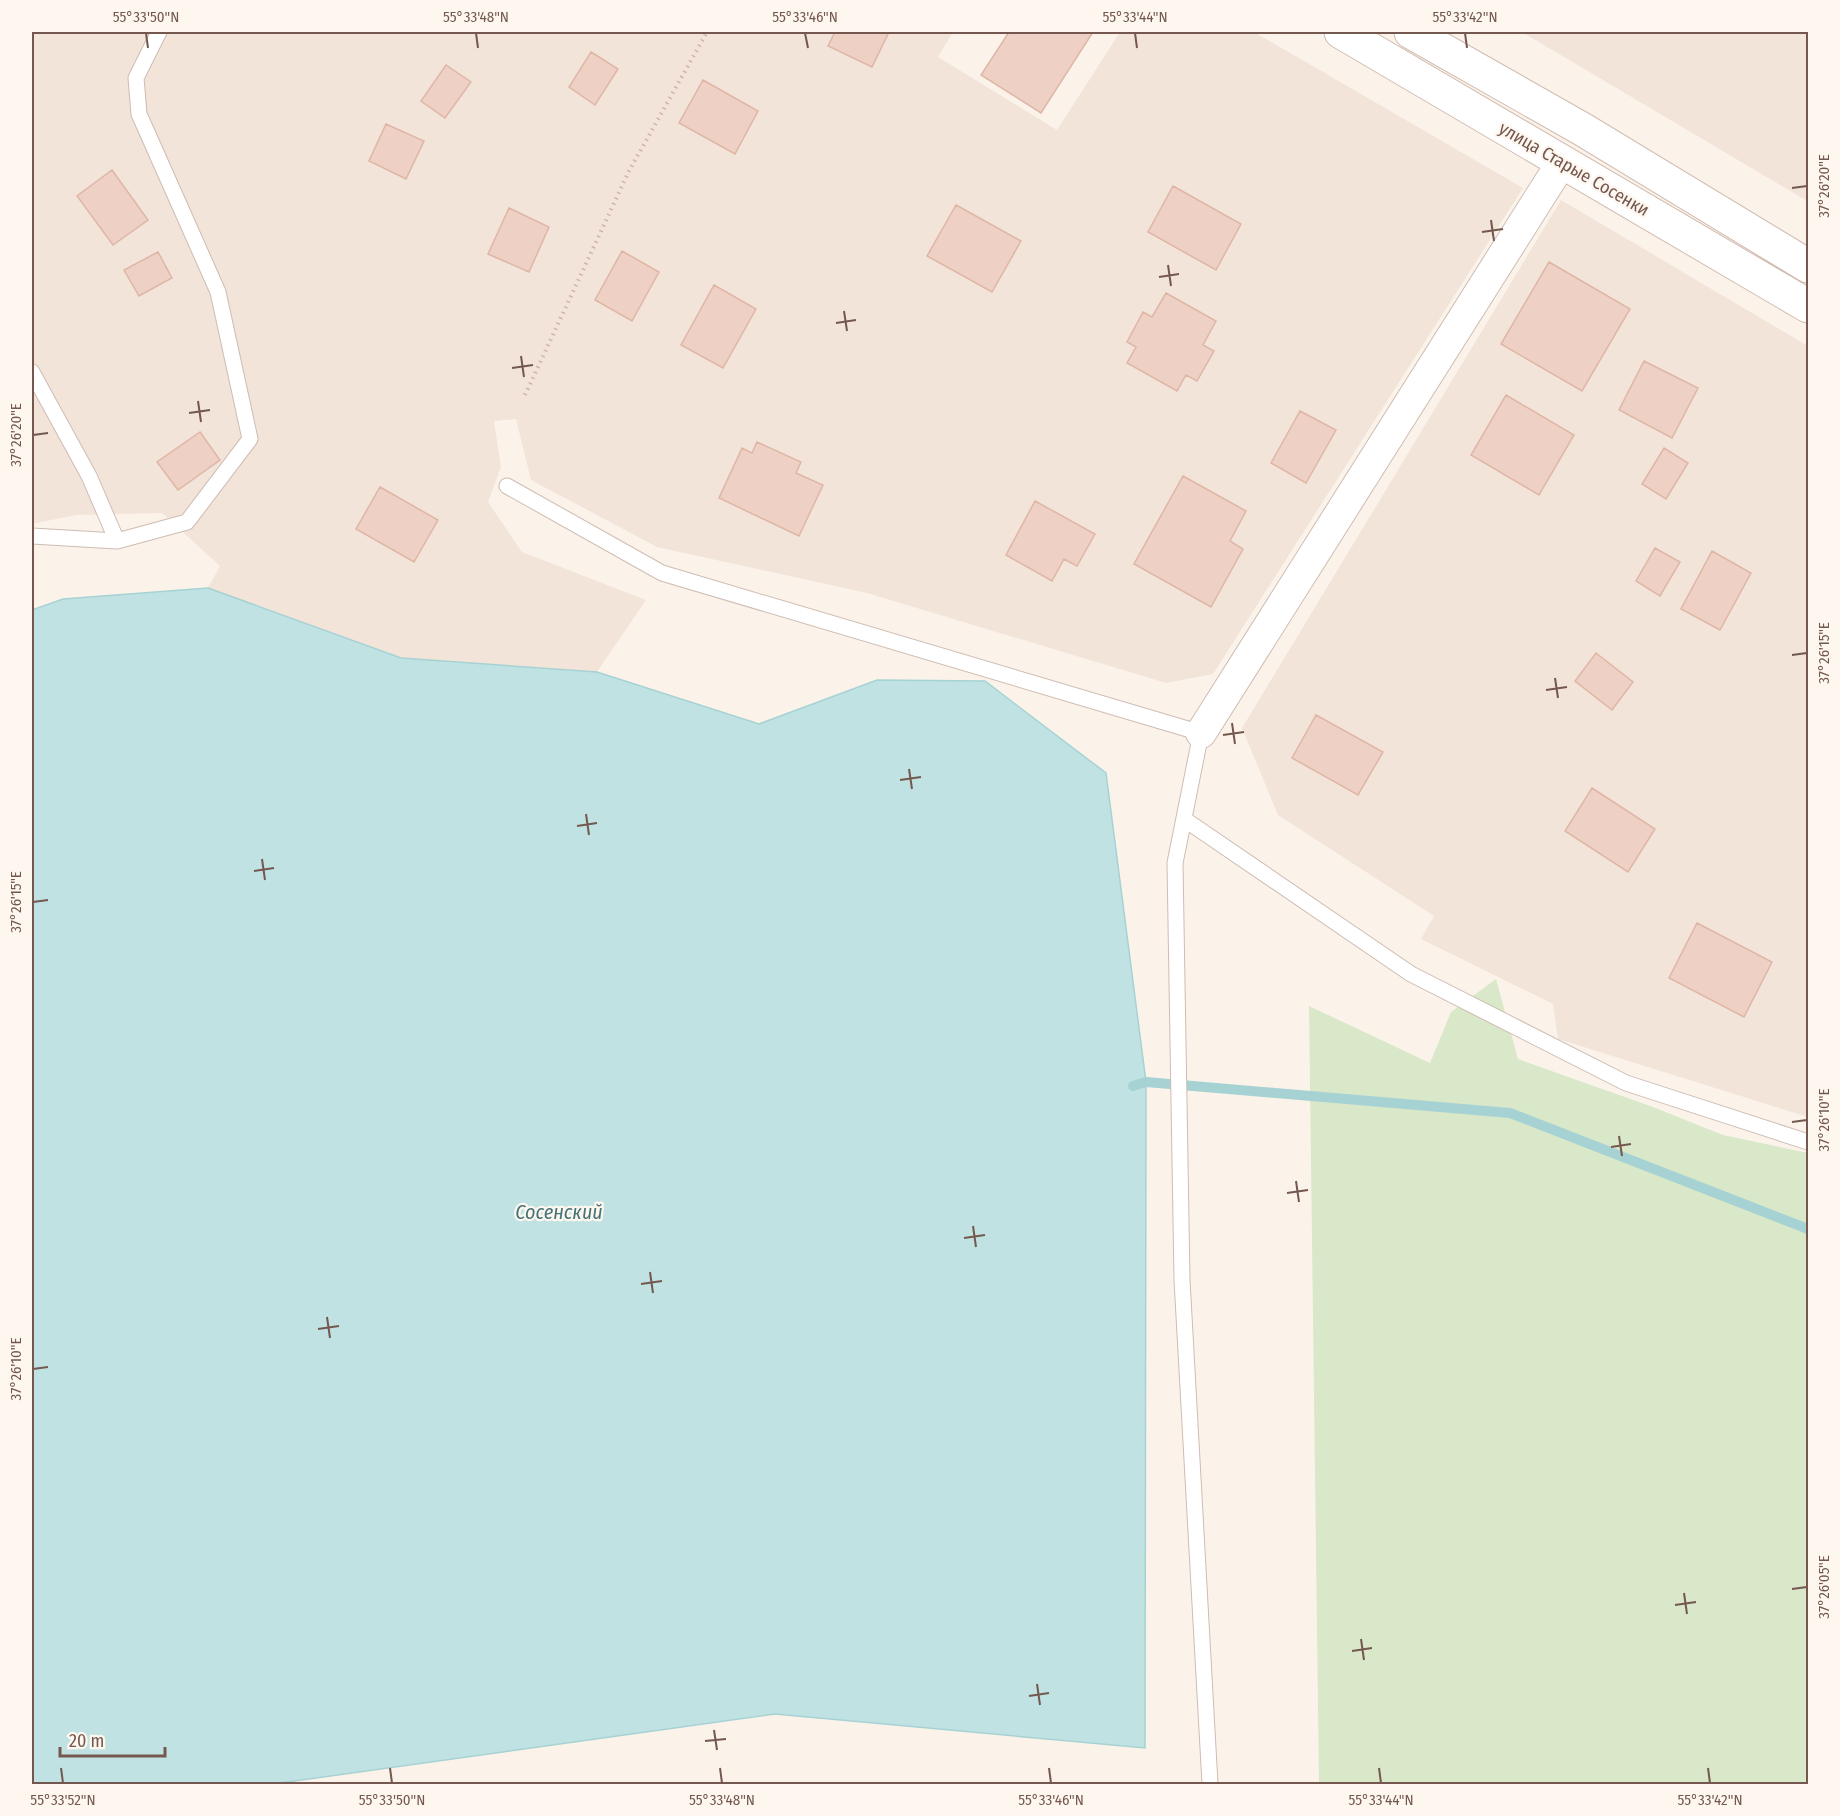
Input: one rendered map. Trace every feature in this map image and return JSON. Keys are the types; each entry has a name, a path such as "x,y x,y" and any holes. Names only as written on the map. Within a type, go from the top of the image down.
{"main road":[{"name":"улица Старые Сосенки","path":"1341,32 1809,306"},
{"name":"улица Старые Сосенки","path":"1412,32 1582,129 1809,266"}],"street":[{"path":"1201,733 1562,162"}],"lane":[{"path":"32,536 117,542 187,522 250,439 218,292 139,114 136,78 159,32"},
{"path":"32,372 89,476 117,542"},
{"path":"507,486 662,573 1201,733 1175,863 1182,1280 1210,1785"},
{"path":"1184,819 1411,974 1626,1083 1809,1142"}],"path":[{"path":"525,395 630,171 707,32"}],"shaded area":[{"path":"32,32 953,32 938,57 1057,130 1120,32 1254,32 1523,188 1213,674 1166,683 867,593 657,547 531,480 516,419 494,421 501,467 488,502 522,552 646,600 597,672 401,658 208,588 220,566 162,513 76,515 32,524"},
{"path":"1522,32 1808,32 1807,201"},
{"path":"1561,200 1808,346 1808,1117 1558,1039 1553,1004 1421,939 1434,916 1278,815 1242,728"}],"green space":[{"path":"1496,979 1518,1059 1653,1107 1723,1135 1808,1153 1808,1784 1319,1784 1309,1006 1430,1063 1451,1012"}],"water":[{"name":"Сосенский","path":"208,588 401,658 597,672 759,724 877,680 985,681 1106,773 1146,1082 1145,1748 775,1714 273,1784 32,1784 32,610 63,599"}],"building":[{"path":"835,32 889,32 872,67 828,46"},
{"path":"1009,32 1093,32 1041,113 981,75"},
{"path":"591,52 618,69 595,105 569,87"},
{"path":"446,65 471,82 445,118 421,101"},
{"path":"703,80 758,111 735,154 679,123"},
{"path":"386,124 424,141 406,179 369,161"},
{"path":"112,170 148,220 113,245 77,196"},
{"path":"1173,186 1241,224 1216,270 1148,232"},
{"path":"956,205 1021,241 992,292 927,256"},
{"path":"509,208 549,227 529,272 488,254"},
{"path":"622,251 659,272 632,321 595,300"},
{"path":"158,252 172,278 139,296 124,270"},
{"path":"1549,262 1630,309 1582,391 1501,344"},
{"path":"714,285 756,309 723,368 681,345"},
{"path":"1166,293 1216,321 1203,345 1214,351 1197,381 1186,375 1177,391 1127,363 1136,347 1127,342 1143,312 1152,317"},
{"path":"1644,361 1698,388 1672,438 1619,410"},
{"path":"1506,395 1574,435 1539,495 1471,455"},
{"path":"1300,411 1336,430 1306,483 1271,463"},
{"path":"200,432 220,460 178,490 157,462"},
{"path":"757,442 801,462 796,473 823,485 799,536 719,498 742,448 752,453"},
{"path":"1664,448 1688,463 1666,499 1642,484"},
{"path":"1183,476 1246,511 1230,541 1243,549 1211,607 1134,564"},
{"path":"380,487 438,520 414,562 356,529"},
{"path":"1035,501 1095,534 1077,566 1064,559 1052,581 1006,555"},
{"path":"1655,548 1680,562 1660,596 1636,581"},
{"path":"1712,551 1751,573 1720,630 1681,609"},
{"path":"1596,653 1633,682 1612,710 1575,681"},
{"path":"1316,715 1383,752 1358,795 1292,758"},
{"path":"1592,788 1655,829 1628,872 1565,831"},
{"path":"1697,923 1772,962 1744,1017 1669,978"}],"waterway":[{"path":"1133,1086 1146,1082 1510,1113 1808,1229"}]}
